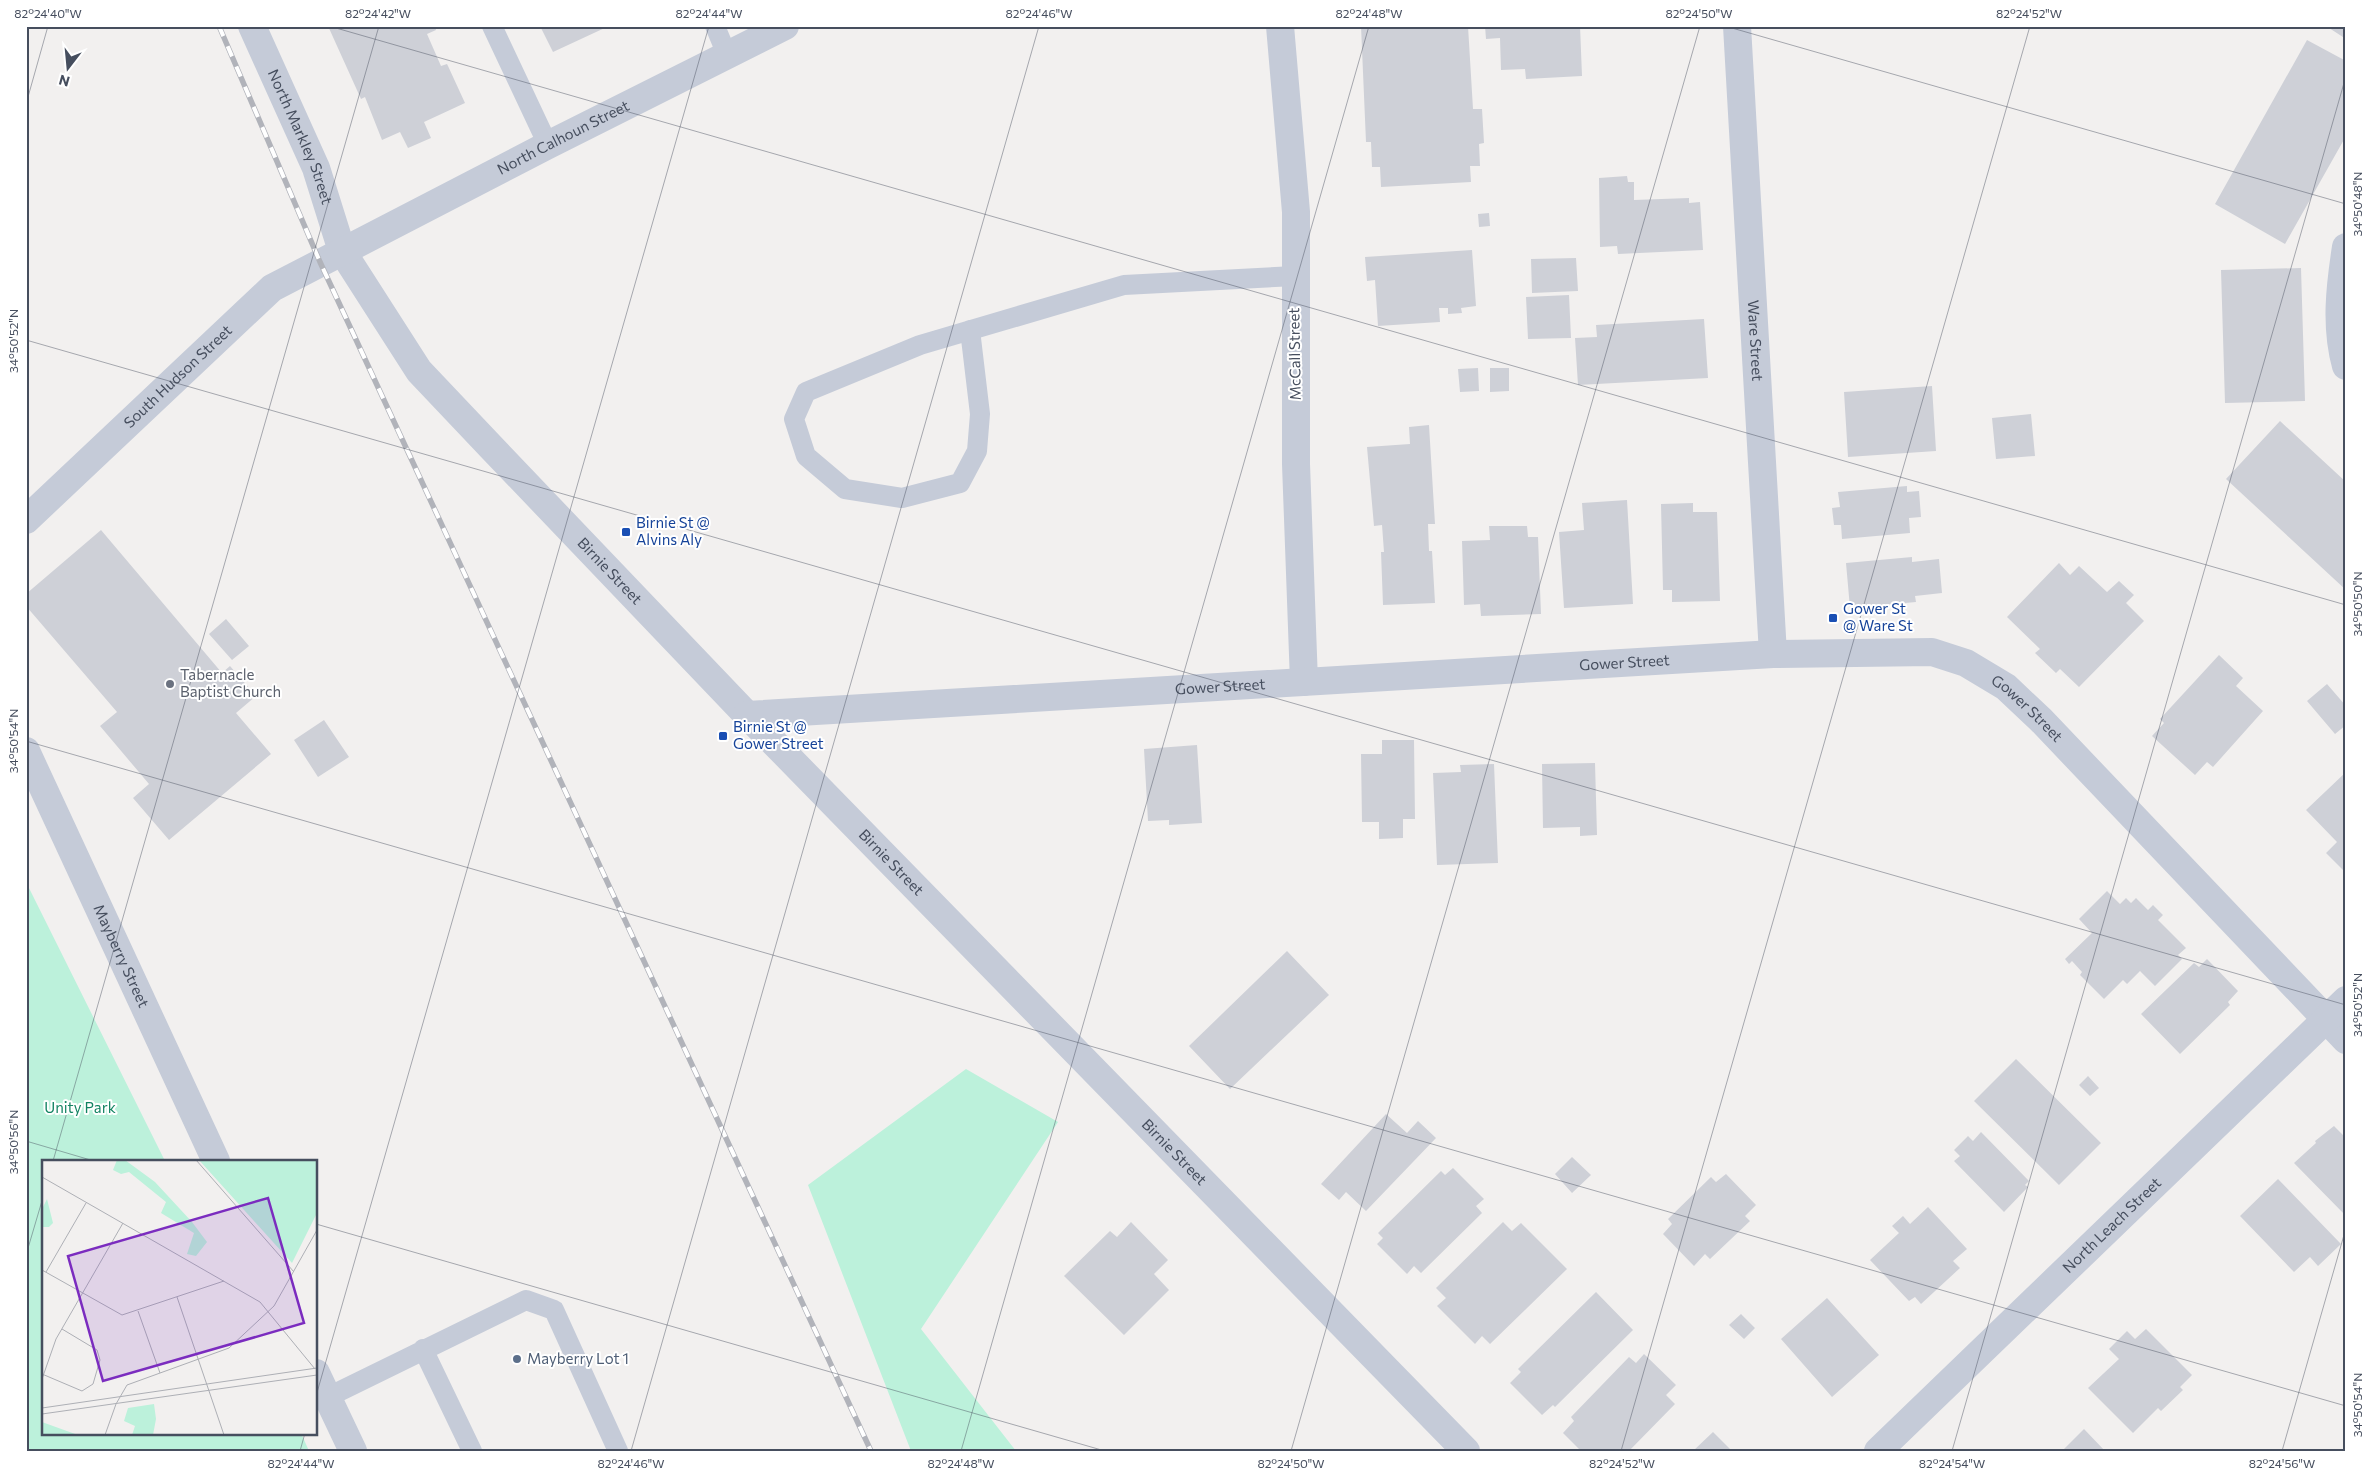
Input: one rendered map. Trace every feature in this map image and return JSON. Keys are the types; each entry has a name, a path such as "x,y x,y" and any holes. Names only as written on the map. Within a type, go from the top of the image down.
{"street":[{"name":"North Markley Street","path":"252,26 316,168 342,251"},
{"name":"North Calhoun Street","path":"342,251 785,26"},
{"name":"McCall Street","path":"1280,26 1296,212 1296,464 1304,682"},
{"name":"Ware Street","path":"1737,26 1773,654"},
{"path":"2346,248 2339,308 2342,350 2346,366"},
{"name":"South Hudson Street","path":"26,520 272,288 342,251"},
{"name":"Birnie Street","path":"342,251 419,371 747,715 1466,1451"},
{"name":"Gower Street","path":"747,715 1773,654 1932,652 1966,663 2006,687 2048,728 2346,1040"},
{"name":"Mayberry Street","path":"26,752 216,1160"},
{"name":"North Leach Street","path":"1878,1451 2346,1000"},
{"path":"322,1385 353,1451"}],"lane":[{"path":"492,26 548,145"},
{"path":"715,26 727,55"},
{"path":"970,330 980,414 977,451 960,484 902,498 845,488 806,456 794,419 806,392 920,345 970,330 1124,285 1295,276"},
{"path":"322,1385 423,1349 526,1300 554,1310 618,1451"},
{"path":"423,1349 472,1451"}],"green space":[{"name":"Unity Park","path":"26,882 165,1160 42,1160 42,1434 301,1434 309,1451 26,1451"},
{"path":"966,1069 1058,1122 921,1329 1016,1451 911,1451 808,1185"}],"building":[{"path":"328,26 435,26 436,30 427,34 441,66 447,64 465,103 424,122 431,138 408,148 400,132 382,140 365,97 361,99"},
{"path":"540,26 609,26 553,52"},
{"path":"1361,26 1468,26 1473,109 1482,109 1484,143 1479,144 1480,166 1470,166 1471,182 1381,187 1380,167 1372,167 1371,142 1366,142"},
{"path":"1485,26 1580,26 1582,76 1526,79 1525,69 1501,70 1500,38 1486,39"},
{"path":"2326,26 2346,26 2346,39"},
{"path":"2307,40 2346,61 2346,136 2285,244 2215,204"},
{"path":"1627,176 1628,182 1634,182 1634,200 1689,198 1689,203 1700,202 1703,250 1618,254 1617,246 1600,247 1599,178"},
{"path":"1489,213 1490,226 1479,227 1478,214"},
{"path":"1472,250 1476,306 1461,308 1462,313 1448,314 1448,308 1439,308 1440,322 1378,326 1375,280 1367,281 1365,257"},
{"path":"1576,258 1578,291 1532,293 1531,259"},
{"path":"2301,268 2305,401 2225,403 2221,270"},
{"path":"1569,295 1571,338 1528,339 1526,297"},
{"path":"1704,319 1708,378 1578,385 1575,338 1597,337 1596,325"},
{"path":"1478,368 1479,391 1460,392 1458,369"},
{"path":"1490,368 1509,368 1509,391 1490,392"},
{"path":"1932,386 1936,451 1848,457 1844,392"},
{"path":"2031,414 2035,456 1996,459 1992,418"},
{"path":"2280,421 2346,482 2346,590 2226,479"},
{"path":"1429,425 1435,524 1428,524 1429,551 1432,551 1435,603 1383,605 1381,552 1384,552 1382,525 1374,526 1367,447 1410,444 1409,427"},
{"path":"1907,486 1907,492 1919,491 1921,517 1909,518 1910,533 1842,539 1841,525 1834,525 1832,508 1840,507 1838,492"},
{"path":"1627,500 1633,604 1564,608 1559,532 1584,530 1582,503"},
{"path":"1693,503 1693,512 1717,512 1720,601 1672,602 1672,590 1663,590 1661,504"},
{"path":"1489,526 1527,526 1528,537 1538,537 1541,614 1481,616 1480,604 1464,605 1462,541 1490,540"},
{"name":"Tabernacle Baptist Church","path":"101,530 222,673 230,666 256,696 236,713 271,754 169,840 133,798 149,784 100,726 117,712 26,606 26,594"},
{"path":"1912,557 1912,562 1939,559 1942,593 1915,596 1916,602 1850,608 1846,563"},
{"path":"2059,563 2070,575 2079,566 2107,592 2119,581 2134,595 2126,603 2144,621 2079,687 2060,669 2056,673 2035,653 2040,649 2007,617"},
{"path":"226,619 249,646 232,660 209,634"},
{"path":"2219,655 2243,678 2236,686 2263,711 2213,767 2207,762 2195,775 2152,736 2164,723 2160,719"},
{"path":"2327,684 2346,706 2346,725 2335,734 2307,701"},
{"path":"324,720 349,757 318,777 294,740"},
{"path":"1382,740 1414,740 1415,819 1403,819 1403,838 1379,839 1379,822 1362,822 1361,754 1382,754"},
{"path":"1197,745 1202,823 1169,825 1169,820 1148,821 1144,749"},
{"path":"1595,763 1597,835 1580,836 1580,827 1543,828 1542,764"},
{"path":"1494,764 1498,863 1437,865 1433,773 1461,772 1460,765"},
{"path":"2346,772 2346,873 2326,853 2337,842 2306,810"},
{"path":"2107,891 2120,904 2126,898 2131,903 2136,898 2148,910 2153,905 2163,915 2158,920 2186,948 2178,955 2182,959 2155,986 2140,971 2127,984 2123,980 2104,999 2080,975 2082,972 2072,961 2069,964 2065,959 2092,933 2079,919"},
{"path":"1287,951 1329,995 1230,1089 1189,1046"},
{"path":"2207,959 2238,991 2228,1002 2230,1005 2180,1054 2141,1014 2194,963 2199,967"},
{"path":"2016,1059 2101,1143 2059,1185 1974,1101"},
{"path":"2088,1076 2099,1088 2090,1096 2079,1085"},
{"path":"1386,1114 1407,1133 1418,1121 1436,1138 1366,1211 1346,1192 1339,1200 1321,1184"},
{"path":"2334,1126 2346,1138 2346,1216 2294,1163 2316,1143 2315,1141"},
{"path":"1981,1132 2029,1181 2025,1185 2028,1187 2004,1212 1954,1161 1960,1156 1954,1150 1968,1136 1973,1141"},
{"path":"1572,1157 1591,1175 1572,1193 1555,1174"},
{"path":"1453,1168 1484,1199 1476,1206 1482,1213 1421,1273 1414,1266 1407,1274 1377,1244 1383,1238 1378,1233 1441,1171 1445,1175"},
{"path":"1726,1174 1756,1205 1745,1216 1750,1221 1710,1259 1705,1254 1694,1266 1663,1234 1672,1224 1668,1219 1711,1177 1716,1182"},
{"path":"2278,1179 2341,1244 2318,1266 2310,1257 2294,1272 2240,1216"},
{"path":"1928,1207 1967,1249 1953,1261 1960,1268 1921,1304 1915,1297 1909,1301 1870,1260 1899,1233 1892,1226 1903,1216 1910,1224"},
{"path":"1131,1222 1168,1260 1154,1274 1169,1290 1124,1335 1064,1276 1110,1231 1117,1237"},
{"path":"1503,1222 1512,1231 1521,1223 1567,1269 1490,1344 1482,1336 1475,1344 1437,1306 1446,1298 1436,1288"},
{"path":"1596,1292 1633,1330 1555,1407 1553,1405 1542,1415 1510,1383 1521,1372 1518,1369"},
{"path":"1827,1298 1879,1355 1832,1397 1781,1339"},
{"path":"1741,1314 1755,1328 1744,1339 1729,1325"},
{"path":"2146,1329 2192,1375 2180,1387 2183,1390 2161,1411 2158,1408 2133,1433 2088,1388 2119,1359 2109,1349 2127,1331 2135,1339"},
{"path":"1644,1354 1676,1385 1666,1395 1675,1404 1629,1451 1581,1451 1563,1433 1574,1421 1571,1417 1629,1357 1636,1363"},
{"path":"2084,1429 2105,1451 2062,1451"},
{"path":"1713,1432 1732,1451 1693,1451"}],"railway":[{"path":"219,26 320,262 871,1451"}],"place":[{"name":"Birnie St @ Alvins Aly","path":"626,532"},
{"name":"Gower St @ Ware St","path":"1833,618"},
{"name":"Tabernacle Baptist Church","path":"170,684"},
{"name":"Birnie St @ Gower Street","path":"723,736"},
{"name":"Mayberry Lot 1","path":"517,1359"}]}
